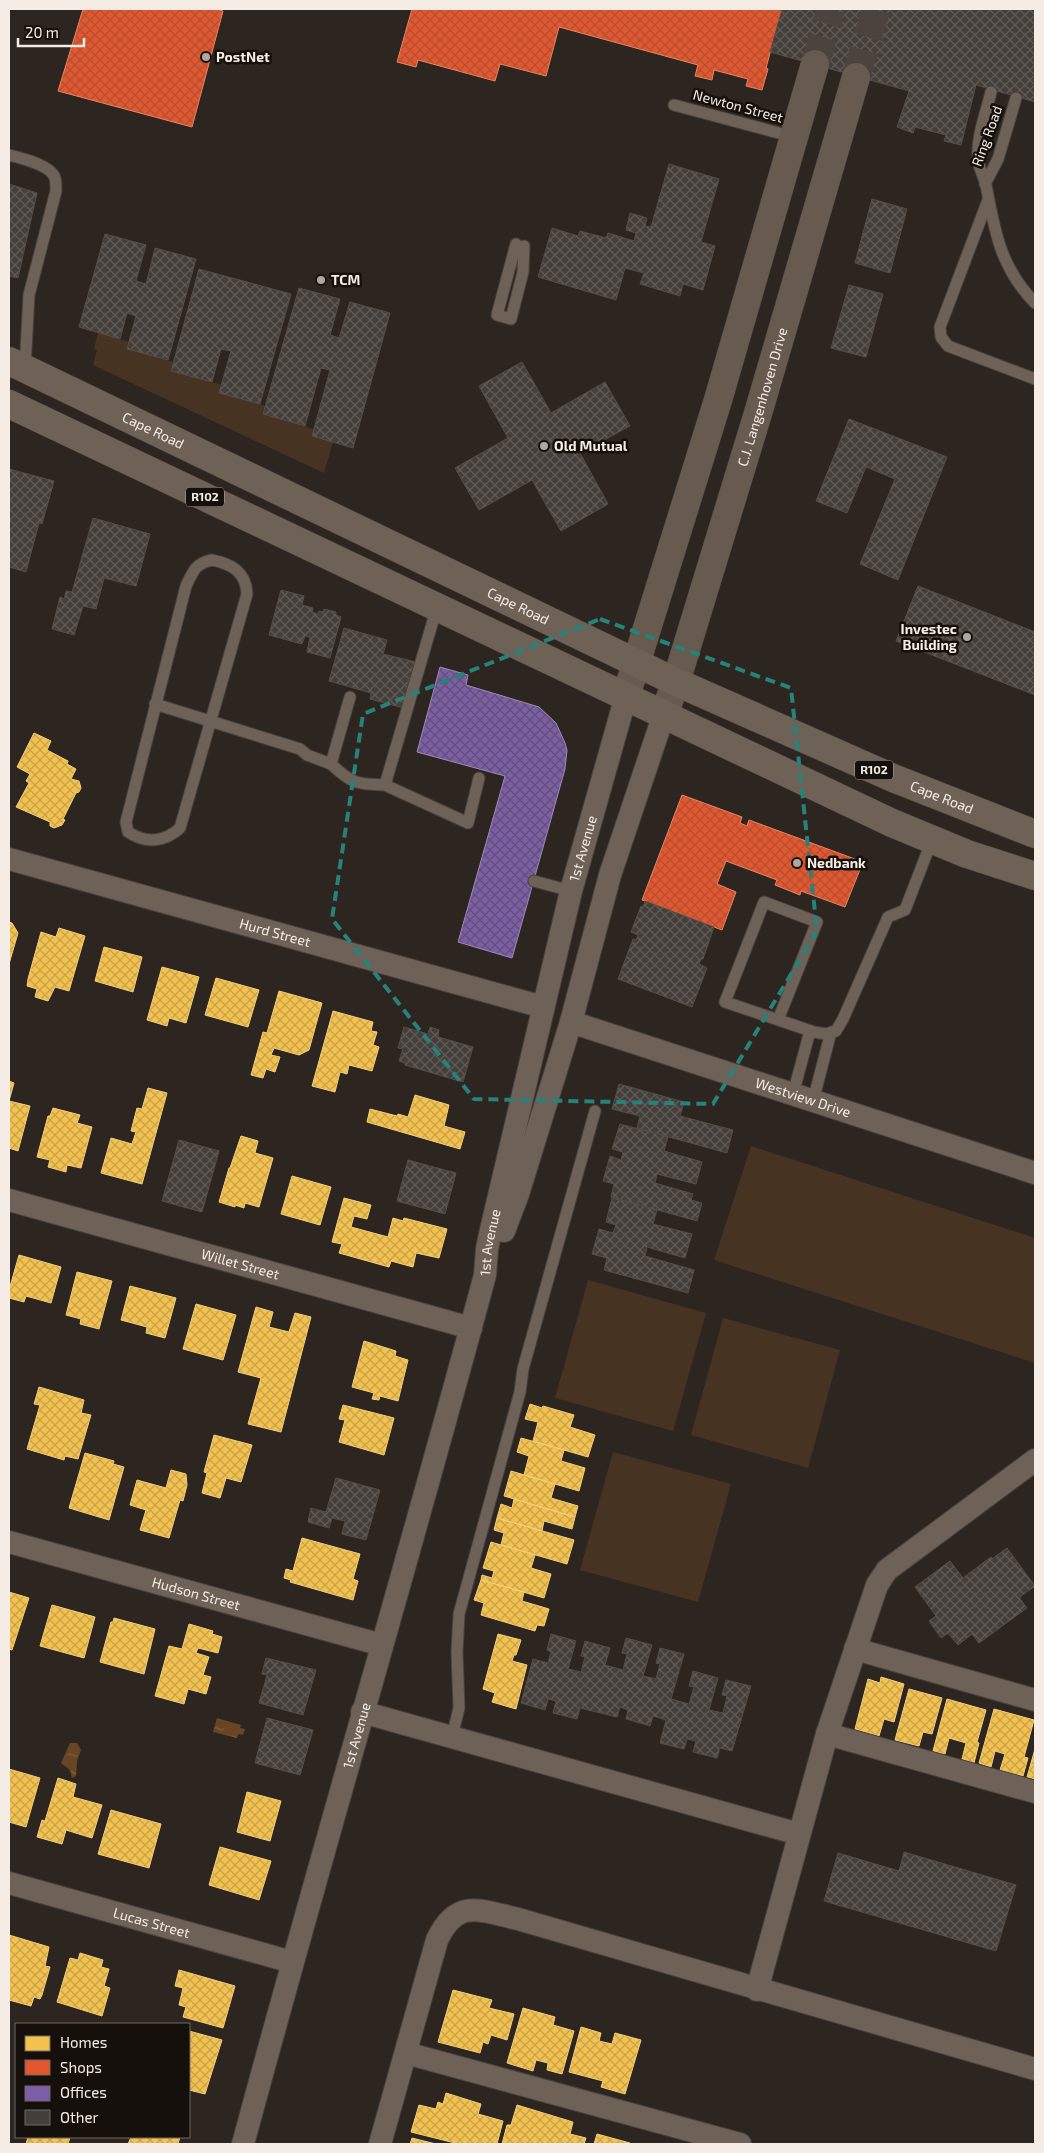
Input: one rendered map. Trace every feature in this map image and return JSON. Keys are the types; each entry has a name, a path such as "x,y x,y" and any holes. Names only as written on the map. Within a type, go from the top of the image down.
{"main road":[{"path":"626,696 718,400 815,64"},
{"name":"C.J. Langenhoven Drive","path":"664,714 676,682 759,410 856,77"},
{"name":"Cape Road","path":"17,365 676,682 893,778 1035,834"},
{"name":"R102","path":"9,404 892,823 967,854 1035,876"}],"street":[{"name":"1st Avenue","path":"486,1275 487,1249 542,1007 571,891 626,696"},
{"name":"1st Avenue","path":"243,2144 292,1962 330,1834 362,1712 486,1275 518,1194 571,1022 610,875 664,714"},
{"name":"Hurd Street","path":"9,859 542,1007"},
{"name":"Westview Drive","path":"571,1022 1035,1173"},
{"name":"Willet Street","path":"9,1200 471,1328"},
{"path":"757,1990 827,1734 871,1597 887,1570 1035,1460"},
{"name":"Hudson Street","path":"9,1542 382,1645"},
{"path":"855,1649 1035,1700"},
{"path":"362,1712 799,1834"},
{"path":"827,1734 1035,1792"},
{"name":"Lucas Street","path":"9,1883 292,1962"},
{"path":"380,2144 437,1940 444,1926 455,1915 470,1909 518,1920 1035,2069"},
{"path":"406,2052 740,2144"}],"lane":[{"name":"Ring Road","path":"991,92 979,141 978,160 994,230 1005,260 1025,292 1035,303"},
{"name":"Ring Road","path":"985,184 998,159 1016,98"},
{"name":"Newton Street","path":"674,105 794,137"},
{"path":"9,155 25,159 50,170 56,179 56,191 29,295 17,365"},
{"path":"988,200 940,327 941,337 948,346 1035,379"},
{"path":"520,245 523,272 511,319 497,315 520,245"},
{"path":"212,560 225,562 238,571 247,583 247,594 211,721 180,828 170,838 152,840 138,838 128,832 126,822 186,586 195,567 202,562 212,560"},
{"path":"385,786 437,606"},
{"path":"331,764 350,697"},
{"path":"155,704 300,749 307,755 331,764 346,778 360,784 385,786 468,823 479,778"},
{"path":"778,1020 817,922 764,902 724,1002 810,1031 826,1034 836,1031 888,917 905,910 932,840"},
{"path":"534,881 571,891"},
{"path":"803,1097 810,1031"},
{"path":"803,1097 831,1032"},
{"path":"452,1737 459,1708 457,1652 459,1614 520,1392 523,1369 595,1111"}],"highlighted area":[{"path":"600,619 791,688 817,931 713,1104 474,1099 332,919 363,714"}],"shaded area":[{"path":"98,333 129,342 127,349 173,362 171,371 222,385 219,393 266,406 263,414 314,429 312,436 333,442 324,473 93,365 97,350 94,349"},
{"path":"751,1146 1035,1238 1035,1363 714,1260"},
{"path":"588,1280 706,1313 673,1431 555,1398"},
{"path":"723,1318 840,1350 808,1468 691,1435"},
{"path":"613,1452 731,1484 698,1602 580,1570"}],"water":[{"path":"217,1718 241,1725 240,1728 245,1729 243,1735 238,1734 237,1738 213,1732"},
{"path":"70,1743 77,1743 81,1750 77,1761 76,1776 72,1778 70,1770 61,1763"}],"building: Homes":[{"path":"34,733 51,741 47,750 68,761 67,764 76,769 71,779 79,781 81,788 76,793 62,825 54,828 50,826 50,822 16,807 29,783 26,781 30,774 17,767"},
{"path":"9,922 12,923 18,933 9,964"},
{"path":"59,928 85,936 69,991 55,987 48,1001 35,997 37,989 27,986 28,979 41,932 56,937"},
{"path":"104,947 142,957 133,992 95,981"},
{"path":"162,967 199,977 186,1023 169,1018 167,1026 147,1020"},
{"path":"216,978 259,990 248,1027 205,1015"},
{"path":"279,991 322,1003 309,1050 299,1055 274,1048 271,1055 280,1057 275,1072 266,1069 263,1078 251,1075 263,1032 267,1033"},
{"path":"333,1011 373,1022 371,1031 377,1032 373,1045 379,1047 372,1071 349,1065 347,1074 340,1072 335,1092 312,1086"},
{"path":"9,1081 14,1083 9,1101"},
{"path":"148,1088 167,1093 142,1184 101,1173 111,1138 132,1144 136,1132 131,1131 137,1108 142,1109"},
{"path":"415,1095 449,1105 444,1126 465,1132 460,1149 367,1122 370,1109 408,1117"},
{"path":"9,1101 30,1106 18,1151 9,1148"},
{"path":"53,1108 80,1115 77,1123 92,1127 81,1168 67,1165 66,1172 48,1167 50,1160 37,1157 48,1116 50,1116"},
{"path":"241,1136 258,1141 255,1153 273,1158 259,1207 245,1203 244,1208 235,1205 235,1207 219,1202"},
{"path":"292,1176 331,1187 320,1225 281,1214"},
{"path":"344,1198 371,1205 367,1219 354,1216 351,1227 388,1237 393,1218 403,1221 404,1218 447,1229 439,1258 416,1253 413,1267 391,1261 389,1267 339,1253 342,1244 332,1242"},
{"path":"19,1255 61,1267 51,1303 26,1296 24,1302 9,1298 9,1290"},
{"path":"77,1272 112,1281 99,1329 80,1324 81,1319 66,1315"},
{"path":"130,1286 176,1298 165,1338 146,1333 147,1327 121,1320"},
{"path":"196,1304 236,1315 223,1360 183,1349"},
{"path":"256,1307 273,1312 269,1327 289,1332 295,1313 311,1317 281,1432 248,1424 261,1378 238,1372"},
{"path":"364,1341 396,1351 395,1356 408,1360 398,1401 380,1396 379,1400 372,1399 374,1393 352,1387"},
{"path":"39,1387 84,1400 81,1413 91,1415 78,1459 65,1456 64,1460 27,1449 40,1405 34,1404"},
{"path":"530,1404 574,1415 570,1427 595,1435 588,1457 533,1441 538,1422 525,1419"},
{"path":"343,1405 394,1418 384,1455 339,1442 345,1420 339,1419"},
{"path":"214,1435 252,1445 241,1482 226,1478 220,1498 202,1493 207,1473 204,1472"},
{"path":"521,1438 564,1450 561,1461 585,1468 579,1491 524,1475 529,1456 517,1452"},
{"path":"85,1453 114,1461 113,1464 124,1467 109,1520 69,1508"},
{"path":"171,1470 186,1474 187,1485 183,1501 180,1500 169,1538 140,1530 146,1510 130,1505 137,1480 166,1488"},
{"path":"511,1471 555,1484 551,1498 578,1506 575,1517 504,1496"},
{"path":"514,1499 575,1517 572,1529 544,1521 542,1531 497,1518 501,1504 512,1508"},
{"path":"497,1518 574,1540 567,1564 501,1545 504,1533 494,1530"},
{"path":"302,1538 360,1554 353,1579 358,1581 353,1600 290,1582 291,1580 284,1578 286,1569 293,1571"},
{"path":"491,1542 535,1555 531,1568 551,1574 544,1598 481,1580 482,1575 492,1578 494,1571 483,1568"},
{"path":"481,1580 524,1592 522,1601 549,1609 544,1626 537,1625 535,1631 481,1615 484,1603 474,1600"},
{"path":"9,1592 29,1598 12,1650 9,1649"},
{"path":"52,1605 95,1617 84,1658 40,1646"},
{"path":"114,1618 155,1629 144,1674 100,1662 111,1622 113,1622"},
{"path":"189,1624 213,1631 212,1634 222,1637 218,1653 198,1648 196,1653 209,1657 203,1675 211,1677 206,1694 188,1689 184,1704 155,1696 169,1646 182,1649"},
{"path":"498,1634 521,1640 512,1661 527,1665 516,1709 492,1702 495,1693 483,1689"},
{"path":"881,1677 904,1684 894,1722 884,1719 879,1736 855,1729 868,1679 880,1683"},
{"path":"909,1689 942,1698 932,1734 923,1732 919,1746 895,1740"},
{"path":"947,1699 986,1710 977,1742 979,1743 974,1763 962,1759 966,1743 949,1738 945,1754 933,1751"},
{"path":"994,1709 1034,1720 1024,1757 1028,1758 1023,1776 1000,1770 1005,1754 995,1751 991,1767 979,1763"},
{"path":"1035,1749 1035,1779 1027,1777"},
{"path":"9,1769 40,1778 26,1827 9,1822"},
{"path":"58,1778 76,1784 73,1797 102,1805 92,1838 66,1830 62,1844 37,1837 42,1820 45,1821"},
{"path":"247,1792 281,1801 270,1841 237,1832"},
{"path":"111,1810 161,1824 149,1868 98,1854"},
{"path":"220,1847 271,1861 259,1900 209,1885"},
{"path":"9,1935 49,1947 45,1966 50,1967 42,1995 40,1999 34,1997 31,2006 9,2000"},
{"path":"80,1953 103,1960 101,1967 109,1969 104,1986 110,1988 102,2016 57,2002 70,1958 78,1960"},
{"path":"179,1970 235,1986 223,2028 183,2017 186,2007 179,2005 183,1988 175,1986"},
{"path":"453,1990 492,2000 489,2008 514,2014 507,2040 491,2035 488,2044 483,2042 480,2053 438,2042"},
{"path":"523,2008 555,2017 553,2025 574,2031 562,2074 547,2070 548,2063 536,2060 533,2071 507,2063"},
{"path":"581,2027 601,2033 599,2041 612,2044 615,2033 641,2040 625,2094 601,2087 603,2081 569,2072"},
{"path":"190,2031 222,2040 205,2094 190,2090"},
{"path":"446,2093 481,2104 478,2114 503,2121 497,2144 459,2144 411,2132 419,2105 436,2109 438,2102 443,2104"},
{"path":"517,2105 573,2122 570,2134 586,2138 584,2144 502,2144 507,2125 511,2125"},
{"path":"597,2134 630,2143 594,2144"},
{"path":"28,2138 70,2138 68,2144 26,2144"},
{"path":"131,2138 180,2138 178,2144 128,2144"},
{"path":"412,2138 436,2144 410,2144"}],"building: Shops":[{"path":"83,9 216,9 223,11 192,127 58,91"},
{"path":"412,9 782,9 762,90 746,86 748,79 714,70 712,80 695,76 698,65 559,27 546,76 500,64 495,81 418,60 416,67 397,62"},
{"name":"Nedbank","path":"682,795 742,817 740,823 747,826 749,820 863,862 845,907 801,891 800,895 775,885 777,880 726,861 717,884 736,892 722,930 642,900"}],"building: Offices":[{"path":"440,667 468,675 466,685 539,707 556,723 567,750 565,769 512,958 458,942 505,776 417,752"}],"building: Other":[{"path":"782,9 1035,9 1035,102 976,85 961,145 944,141 946,135 915,127 913,133 897,127 909,91 770,52"},
{"path":"669,164 719,179 701,242 715,246 703,290 683,284 680,296 640,284 644,273 625,268 616,300 538,277 552,228 578,236 580,231 606,238 608,233 634,241 636,233 626,230 630,213 647,218 645,226 651,227"},
{"path":"9,184 37,193 18,278 9,276"},
{"path":"872,199 907,209 890,273 855,263"},
{"path":"105,234 146,245 136,281 146,284 155,248 196,259 168,360 127,349 136,316 127,313 120,339 79,327"},
{"path":"199,269 291,294 260,404 219,393 231,351 221,349 212,382 171,371"},
{"path":"849,285 883,294 866,357 831,348"},
{"path":"299,288 340,299 330,335 339,338 350,302 390,313 353,448 312,436 330,370 321,368 305,426 263,414"},
{"name":"Old Mutual","path":"522,362 551,413 605,382 630,426 580,453 608,504 561,531 532,480 479,510 455,468 508,438 479,386"},
{"path":"849,419 947,457 898,580 860,564 895,479 866,467 847,513 816,501"},
{"path":"9,469 54,481 42,524 39,523 26,572 9,567"},
{"path":"93,518 150,534 136,586 104,578 96,609 83,606 74,635 52,629 60,597 64,599 66,591 72,592"},
{"name":"Investec Building","path":"918,586 1035,632 1035,695 896,641"},
{"path":"281,590 304,596 302,605 313,608 312,612 318,614 319,611 323,612 324,609 336,612 336,615 341,617 330,658 307,652 310,637 305,636 302,644 269,635"},
{"path":"344,628 387,640 383,654 416,662 407,709 370,699 371,693 329,681"},
{"path":"645,901 714,927 703,959 701,959 699,964 707,968 692,1007 618,979 633,939 636,940 638,935 631,932 641,906 643,907"},
{"path":"404,1027 428,1034 430,1027 439,1030 438,1037 473,1047 463,1082 405,1065 405,1063 399,1061 403,1049 398,1048"},
{"path":"619,1084 684,1102 680,1116 733,1130 727,1153 637,1128 640,1116 612,1109"},
{"path":"620,1124 668,1137 664,1151 702,1162 696,1184 657,1174 655,1183 693,1194 691,1200 702,1203 697,1221 611,1197 614,1184 603,1181 610,1156 621,1160 623,1152 612,1149"},
{"path":"179,1140 219,1151 202,1212 162,1201"},
{"path":"408,1160 456,1173 445,1214 397,1201"},
{"path":"612,1198 657,1210 653,1224 692,1234 685,1258 647,1247 645,1256 694,1270 688,1293 604,1270 607,1258 592,1254 599,1229 613,1233 616,1225 606,1222"},
{"path":"336,1478 380,1490 366,1540 342,1534 345,1521 332,1518 329,1528 308,1522 311,1508 326,1512"},
{"path":"1007,1548 1035,1586 1021,1596 1020,1599 1027,1608 979,1643 972,1634 958,1645 948,1633 941,1638 929,1621 936,1616 915,1587 950,1561 963,1578 991,1557 992,1559"},
{"path":"551,1634 576,1641 568,1669 581,1672 585,1657 581,1656 585,1641 610,1648 605,1665 623,1670 627,1654 622,1653 626,1638 652,1645 643,1676 656,1679 660,1664 656,1663 660,1648 684,1654 671,1699 689,1704 694,1687 689,1686 693,1671 718,1678 709,1710 723,1713 727,1696 722,1695 726,1680 751,1686 732,1751 720,1748 717,1758 693,1752 696,1741 687,1739 684,1749 660,1743 666,1720 653,1716 650,1726 626,1719 628,1710 620,1707 617,1717 580,1708 577,1719 553,1713 556,1701 548,1699 545,1710 521,1703 533,1659 548,1663 551,1652 547,1650"},
{"path":"266,1658 316,1670 303,1715 259,1703 267,1675 262,1674"},
{"path":"267,1718 313,1730 300,1775 255,1763"},
{"path":"904,1852 1016,1885 996,1951 824,1901 838,1853 899,1871"}],"tunnel":[{"path":"815,64 831,9"},
{"path":"856,77 876,9"}],"place":[{"name":"PostNet","path":"206,57"},
{"name":"TCM","path":"321,280"},
{"name":"Old Mutual","path":"544,446"},
{"name":"Investec Building","path":"967,637"},
{"name":"Nedbank","path":"797,863"}]}
